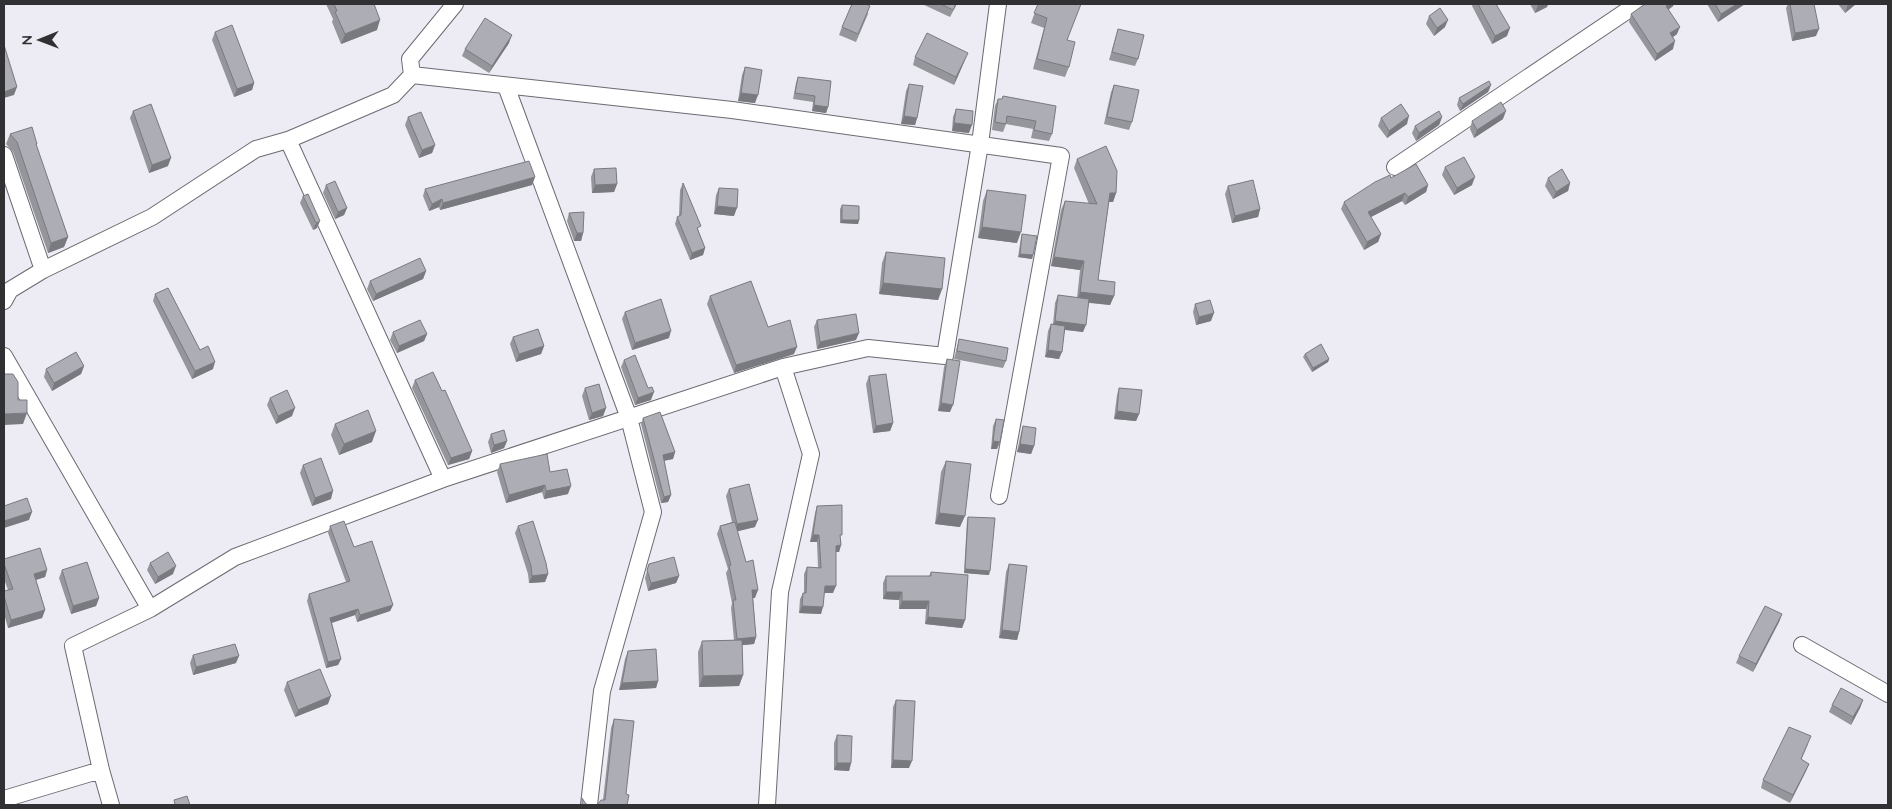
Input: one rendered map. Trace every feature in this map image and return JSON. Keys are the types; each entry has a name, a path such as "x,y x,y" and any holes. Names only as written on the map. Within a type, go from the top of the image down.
{"street":[{"path":"4,301 10,290 43,270 152,217 256,149 288,140 393,95 412,74 410,59 455,4"},
{"path":"110,805 73,646 150,609 235,557 443,479 783,367 868,348 945,356 980,144 998,4"},
{"path":"1395,167 1637,4"},
{"path":"412,74 732,110 1060,156 999,496"},
{"path":"506,86 629,418 653,512 602,690 589,805"},
{"path":"288,140 443,479"},
{"path":"4,155 43,270"},
{"path":"4,356 150,609"},
{"path":"767,805 780,592 812,454 783,367"},
{"path":"1802,645 1888,694"},
{"path":"4,800 101,770"}],"building":[{"path":"334,4 374,4 380,20 345,34 335,12 337,11"},
{"path":"852,4 866,4 870,6 858,34 842,27"},
{"path":"941,4 956,4 953,10"},
{"path":"1038,4 1081,4 1067,40 1075,42 1069,67 1037,59 1047,18 1034,13"},
{"path":"1478,4 1496,4 1510,28 1495,36"},
{"path":"1645,4 1669,4 1666,6 1680,27 1670,33 1675,41 1657,54 1631,14"},
{"path":"1715,4 1737,4 1721,14"},
{"path":"1790,4 1814,4 1819,29 1795,33"},
{"path":"1440,8 1448,20 1437,28 1429,16"},
{"path":"485,18 512,35 492,66 465,49"},
{"path":"232,25 254,83 237,89 215,32"},
{"path":"1118,29 1144,35 1138,59 1112,52"},
{"path":"927,33 968,53 956,77 915,57"},
{"path":"4,45 17,87 4,92"},
{"path":"745,67 762,70 758,95 741,93"},
{"path":"798,77 831,81 828,107 814,105 815,96 795,93"},
{"path":"1489,81 1491,85 1463,104 1459,98"},
{"path":"909,84 923,86 917,118 904,116"},
{"path":"1114,85 1139,90 1132,122 1107,117"},
{"path":"1003,96 1056,106 1052,134 1034,130 1036,121 1007,116 1006,124 995,122 998,99 1002,99"},
{"path":"1501,102 1506,111 1477,130 1472,121"},
{"path":"151,104 171,158 152,165 133,111"},
{"path":"1401,104 1409,116 1389,131 1381,118"},
{"path":"956,109 973,111 972,125 954,123"},
{"path":"1439,111 1442,117 1419,133 1415,126"},
{"path":"421,112 435,145 422,150 408,117"},
{"path":"32,127 68,237 51,243 17,142 10,134"},
{"path":"1106,146 1117,171 1116,193 1110,193 1098,280 1115,282 1114,296 1080,292 1084,261 1054,257 1065,201 1097,204 1077,159"},
{"path":"1464,157 1475,177 1457,188 1445,167"},
{"path":"529,161 535,177 443,203 442,199 432,204 425,189"},
{"path":"1416,164 1428,185 1408,197 1405,193 1368,212 1381,234 1367,242 1344,202 1375,182 1390,175 1391,178"},
{"path":"616,168 617,184 595,185 594,169"},
{"path":"1562,169 1570,183 1556,192 1548,178"},
{"path":"1253,180 1260,209 1235,216 1228,186"},
{"path":"335,181 347,208 338,212 326,185"},
{"path":"683,183 701,226 697,228 705,248 692,253 677,217 681,215"},
{"path":"719,188 738,189 737,208 717,206"},
{"path":"987,190 1026,195 1021,232 982,227"},
{"path":"308,194 320,221 316,223 303,196"},
{"path":"842,205 859,206 859,220 842,220"},
{"path":"584,212 583,233 577,233 569,213"},
{"path":"1022,234 1037,236 1033,255 1020,254"},
{"path":"886,252 945,258 942,289 883,283"},
{"path":"420,258 426,271 376,294 370,281"},
{"path":"751,281 768,327 790,320 797,347 736,365 710,296"},
{"path":"168,288 200,350 208,346 215,362 195,371 155,294"},
{"path":"1058,295 1089,299 1086,325 1055,321"},
{"path":"661,299 671,331 635,343 625,312"},
{"path":"1210,300 1214,313 1199,317 1195,304"},
{"path":"856,314 859,333 820,342 817,320"},
{"path":"420,320 427,334 399,346 393,332"},
{"path":"1051,324 1065,326 1062,352 1048,350"},
{"path":"538,329 544,346 519,354 513,337"},
{"path":"959,339 1008,348 1006,361 957,351"},
{"path":"1321,344 1329,359 1313,368 1305,354"},
{"path":"76,352 84,366 54,383 46,369"},
{"path":"635,355 648,388 652,387 654,392 638,398 624,360"},
{"path":"947,359 960,361 953,405 941,403"},
{"path":"433,372 442,391 445,390 472,451 451,458 415,380"},
{"path":"4,374 13,374 18,382 18,400 27,400 27,413 4,414"},
{"path":"886,374 893,423 876,426 869,376"},
{"path":"599,384 606,408 592,413 585,388"},
{"path":"1119,388 1142,390 1139,414 1117,411"},
{"path":"287,390 295,408 278,416 270,398"},
{"path":"368,410 376,431 344,444 335,424"},
{"path":"660,412 675,452 663,455 671,495 664,497 643,418"},
{"path":"996,419 1004,420 1000,442 993,441"},
{"path":"1023,426 1036,428 1034,446 1020,444"},
{"path":"504,430 507,441 494,445 491,434"},
{"path":"547,454 550,472 567,469 571,486 546,491 545,485 509,495 500,464"},
{"path":"321,458 333,491 315,498 303,465"},
{"path":"946,461 971,464 965,516 939,513"},
{"path":"749,484 758,520 737,524 729,489"},
{"path":"27,498 32,512 4,521 4,506"},
{"path":"842,505 841,545 836,546 836,586 825,586 823,607 802,606 803,593 806,593 807,567 821,568 819,535 813,535 817,506"},
{"path":"968,517 995,518 990,571 965,569"},
{"path":"344,521 354,547 372,541 393,605 360,615 358,609 330,618 341,659 328,662 309,594 350,581 330,526"},
{"path":"533,521 548,574 532,576 531,566 518,526"},
{"path":"735,522 746,562 753,560 758,590 752,590 756,637 737,639 733,600 736,600 729,565 731,565 720,526"},
{"path":"40,548 47,570 34,574 45,610 11,620 4,591 13,589 4,559"},
{"path":"168,552 176,566 158,577 150,563"},
{"path":"674,557 679,576 651,583 647,570 649,564"},
{"path":"87,562 99,598 73,606 62,570"},
{"path":"1009,564 1027,566 1019,632 1002,630"},
{"path":"931,572 968,575 965,620 928,617 929,601 902,601 902,592 886,592 886,576 931,576"},
{"path":"1765,606 1782,614 1756,664 1739,656"},
{"path":"742,640 743,675 703,676 702,641"},
{"path":"235,644 239,656 196,667 193,655"},
{"path":"656,649 658,681 622,683 628,651"},
{"path":"320,669 331,696 298,710 287,682"},
{"path":"1841,688 1863,700 1853,717 1832,705"},
{"path":"896,700 915,701 912,761 893,760"},
{"path":"614,719 634,721 626,794 629,795 627,805 597,805 601,800 605,800"},
{"path":"1789,727 1811,736 1801,759 1809,764 1793,795 1763,780"},
{"path":"837,735 852,736 851,763 837,763"},
{"path":"187,796 190,805 175,805 174,800"},
{"path":"582,798 586,804 590,805 582,805"}]}
